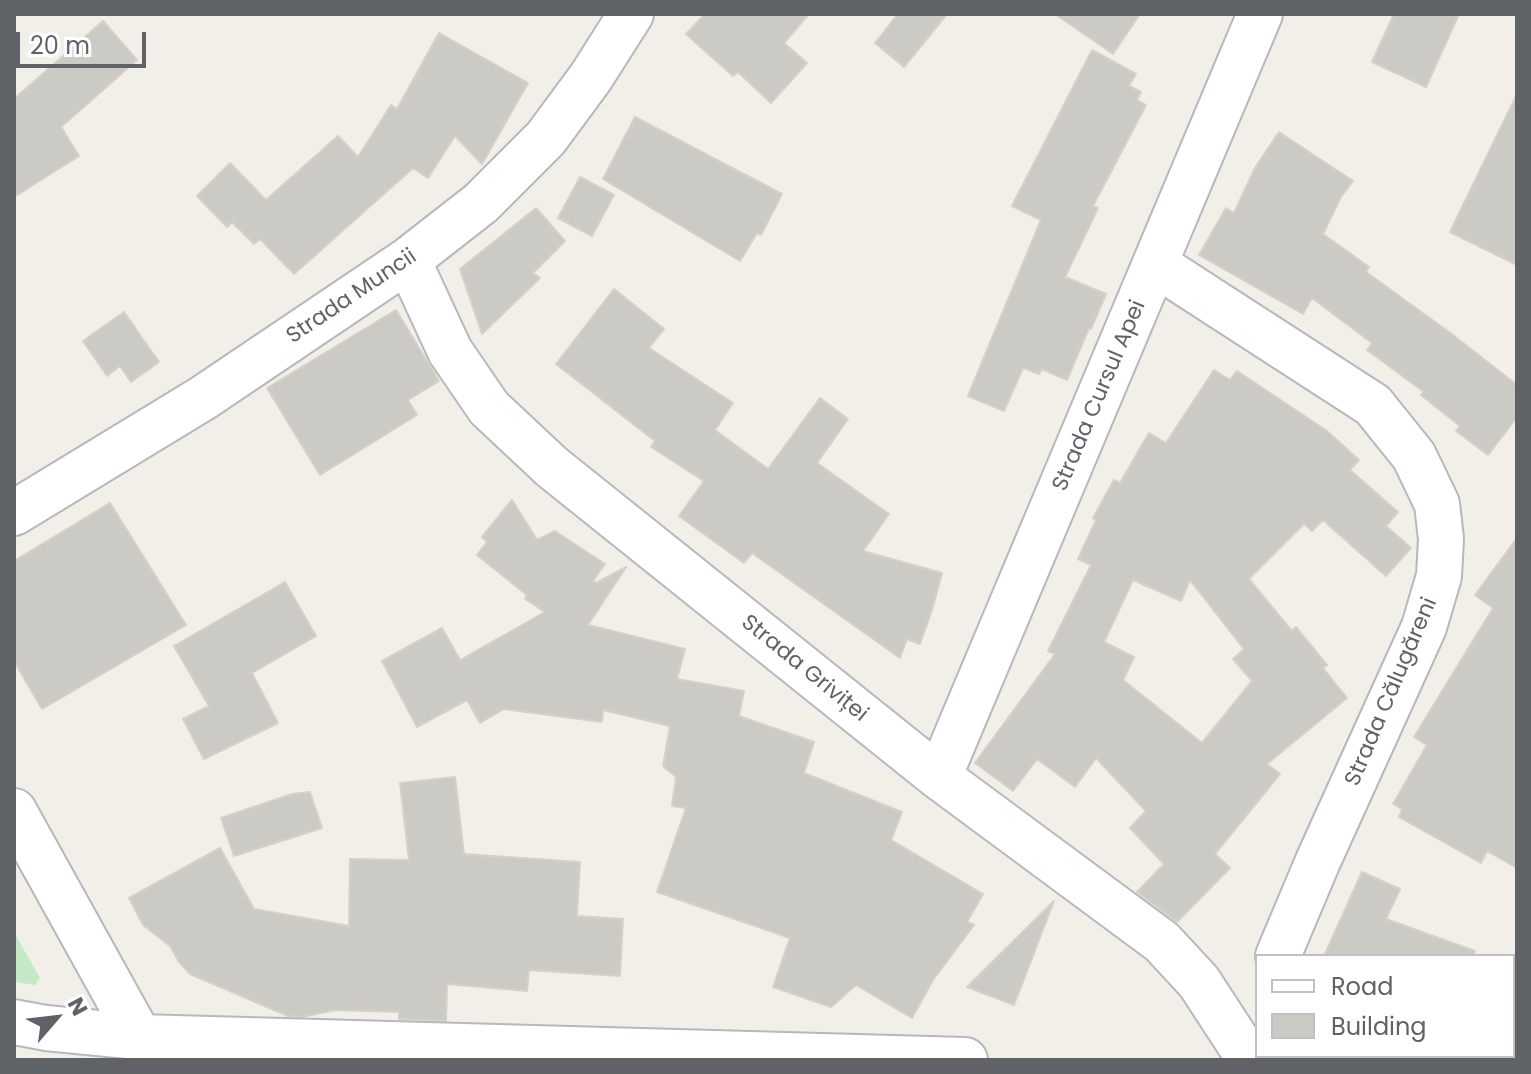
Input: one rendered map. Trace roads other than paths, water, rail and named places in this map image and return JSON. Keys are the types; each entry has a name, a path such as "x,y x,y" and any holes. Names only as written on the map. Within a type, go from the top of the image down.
{"street":[{"name":"Strada Muncii","path":"14,513 203,398 408,260 481,203 546,138 591,77 631,14"},
{"name":"Strada Cursul Apei","path":"939,777 1260,14"},
{"name":"Strada Griviței","path":"408,260 450,351 489,408 552,467 939,777 1162,942 1199,982 1235,1052"},
{"name":"Strada Călugăreni","path":"1155,264 1373,405 1414,456 1437,504 1441,539 1439,576 1424,627 1279,954"},
{"path":"14,811 145,1048"},
{"path":"1235,1052 1255,1009"},
{"path":"14,1022 145,1048 965,1060"}]}
